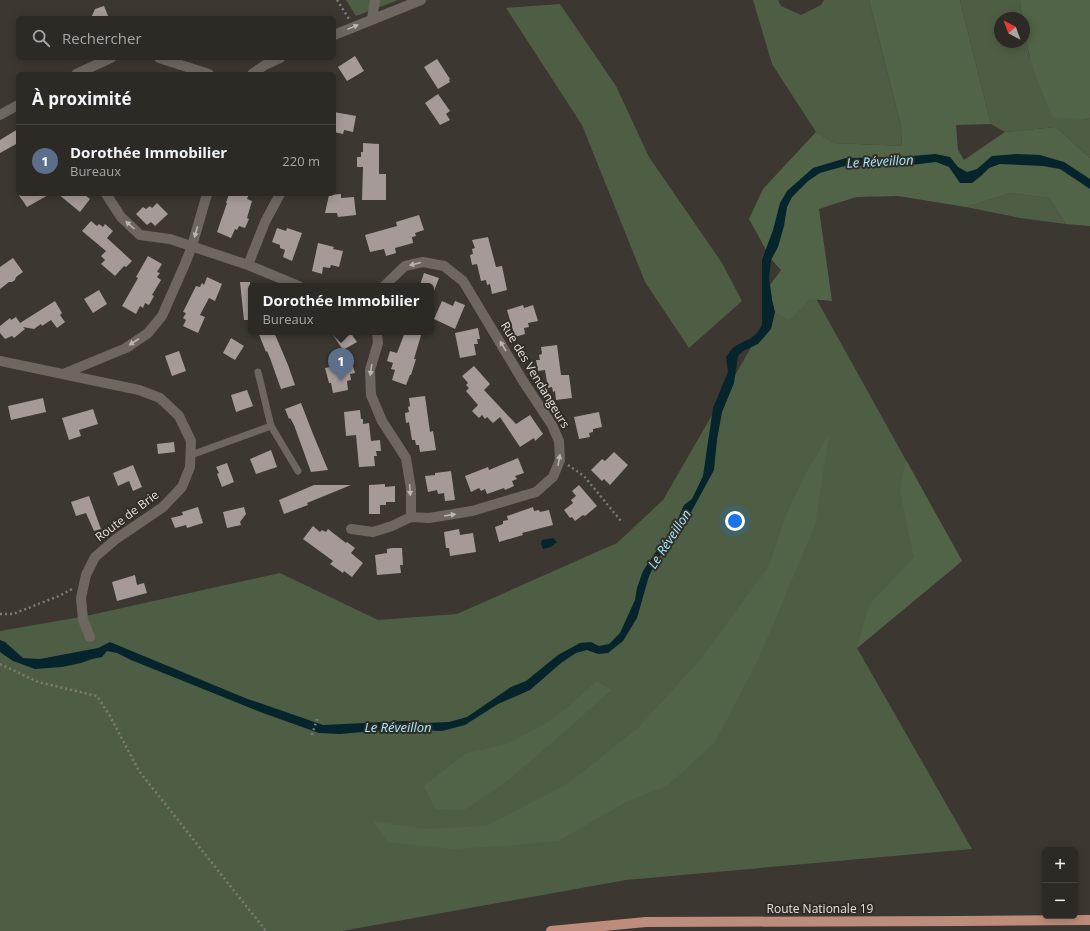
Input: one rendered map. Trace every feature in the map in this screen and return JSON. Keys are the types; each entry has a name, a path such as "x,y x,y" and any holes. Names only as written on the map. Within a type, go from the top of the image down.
{"main road":[{"name":"Route Nationale 19","path":"551,931 646,922 960,922 1090,920"}],"street":[{"path":"372,19 375,0"},
{"path":"336,33 421,0"},
{"path":"80,72 107,60"},
{"path":"165,60 203,72"},
{"path":"255,72 276,60"},
{"path":"0,115 16,106"},
{"path":"107,196 121,217 140,235 170,239 248,265 292,283"},
{"path":"63,374 126,348 148,333 162,316 192,246 206,196"},
{"path":"248,265 265,222 279,196"},
{"name":"Rue des Vendangeurs","path":"350,529 373,532 392,526 411,517 429,518 472,511 536,492 553,477 560,460 559,442 552,425 523,381 463,281 444,266 422,262 405,266 387,283"},
{"path":"378,335 378,343 370,370 370,395 382,421 406,458 411,489 411,517"},
{"name":"Route de Brie","path":"0,361 139,390 160,398 179,416 191,441 190,467 182,487 163,507 116,539 95,557 86,575 81,598 83,620 90,637"}],"lane":[{"path":"258,372 271,426 298,471"},
{"path":"191,455 271,426"}],"path":[{"path":"337,0 353,26"},
{"path":"560,460 584,476 621,521"},
{"path":"0,614 13,614 59,596 84,581"},
{"path":"0,664 38,682 97,696 110,716 139,771 266,931"},
{"path":"312,735 317,719"}],"green space":[{"path":"346,0 398,0 356,16"},
{"path":"753,0 778,0 781,6 801,15 821,5 824,0 869,0 901,126 902,146 834,143 816,132 772,64"},
{"path":"869,0 960,0 991,124 956,125 958,150 964,160 1005,132 1056,127 1090,158 1090,226 1066,224 1049,198 1011,193 966,207 898,196 856,197 819,209 832,301 810,299 789,320 775,312 772,300 770,285 781,270 771,259 749,219 763,189 816,132 834,143 902,146 901,126"},
{"path":"960,0 1020,0 1021,12 994,12 994,48 1028,48 1029,56 1082,120 1090,118 1090,158 1056,127 1005,132 991,124"},
{"path":"1020,0 1090,0 1090,118 1082,120 1053,117 1038,81 1028,48 1030,48 1030,12 1021,12"},
{"path":"560,4 616,86 649,157 722,263 742,301 689,348 645,282 582,125 506,8"},
{"path":"1011,193 1049,198 1066,224 1020,218 966,207"},
{"path":"798,266 962,561 857,648 972,849 626,880 342,931 0,931 0,631 86,616 280,573 378,620 457,614 617,543 663,500"},
{"path":"829,434 815,525 758,660 715,742 667,786 628,801 558,841 450,849 388,842 373,821 422,829 487,826 569,783 639,727 701,659 769,566 785,518 804,477"},
{"path":"906,460 962,561 857,648 869,605 914,557 900,491"},
{"path":"597,681 611,690 506,782 464,810 435,809 424,786 466,753 507,744 543,725 561,713"}],"water":[{"name":"Le Réveillon","path":"935,154 950,157 958,167 967,172 977,169 992,156 1017,154 1040,155 1064,162 1090,179 1090,189 1060,169 1043,166 1000,164 989,168 972,183 960,183 949,167 936,162 911,165 845,166 820,173 808,181 792,197 787,207 784,226 778,247 771,260 769,278 775,312 771,329 758,344 743,351 738,356 734,383 722,412 714,470 677,538 658,558 649,576 637,618 623,641 608,653 598,654 587,650 576,653 561,663 530,690 498,704 465,725 442,731 398,729 340,734 319,733 263,713 117,653 107,651 102,657 81,663 62,667 35,669 13,661 0,652 0,640 5,642 23,658 40,659 98,648 110,642 245,698 323,725 406,721 425,723 449,722 467,717 511,687 526,681 558,655 580,643 591,642 599,646 609,644 620,633 635,600 637,588 643,571 663,541 672,532 684,505 692,499 703,476 713,408 728,372 726,357 732,349 755,335 762,325 762,260 773,230 780,203 787,191 813,168 846,158 901,157"},
{"path":"553,538 557,542 551,547 543,549 541,544 542,540"}],"building":[{"path":"104,6 108,16 92,16 95,9"},
{"path":"355,56 364,71 347,81 338,67"},
{"path":"437,59 450,79 450,82 438,89 424,67"},
{"path":"438,94 450,111 446,114 450,120 440,125 425,103"},
{"path":"336,112 356,116 353,132 344,130 343,134 336,132"},
{"path":"16,130 16,144 0,153 0,140"},
{"path":"363,143 379,144 379,174 386,174 386,200 362,200 363,167 357,167 357,157 361,157 361,152 363,152"},
{"path":"336,194 341,194 341,198 354,197 356,215 338,217 337,213 325,213 329,196 336,196"},
{"path":"19,196 46,196 27,207"},
{"path":"60,196 86,196 90,199 80,212"},
{"path":"228,196 248,196 247,199 252,201 247,218 249,219 245,228 239,226 237,230 235,229 231,238 217,232"},
{"path":"157,203 168,214 155,226 151,222 147,225 136,214 143,207 146,209 150,206 152,208"},
{"path":"419,215 424,230 415,233 416,236 412,237 413,243 395,248 396,253 386,256 384,249 370,252 365,235 397,226 396,222"},
{"path":"91,221 97,226 99,224 103,227 105,224 113,231 107,238 132,261 126,267 124,266 115,276 101,264 105,260 101,256 106,251 82,231"},
{"path":"277,228 286,231 287,228 302,233 292,261 283,257 285,250 280,248 280,245 272,242"},
{"path":"488,237 496,267 502,266 507,290 492,294 490,284 487,285 486,280 481,281 477,264 472,265 470,255 473,254 472,249 475,248 472,240"},
{"path":"318,243 343,251 339,267 331,265 330,268 323,267 322,274 312,271"},
{"path":"148,256 162,264 157,272 160,273 157,277 161,280 152,295 154,296 149,305 145,303 143,308 140,306 136,314 122,306 138,278 136,277"},
{"path":"13,258 23,272 16,277 15,280 9,282 0,289 0,267"},
{"path":"424,273 439,278 434,291 434,283 421,283"},
{"path":"207,277 222,284 215,301 209,298 200,315 205,317 198,333 183,326 186,320 183,318 186,313 183,312 196,286 200,287 202,283 204,285"},
{"path":"240,282 250,282 248,283 248,320 244,320"},
{"path":"99,290 107,304 93,313 84,299"},
{"path":"55,301 62,313 60,315 65,322 57,328 51,320 34,329 23,327 25,329 14,338 12,336 5,339 0,333 0,326 10,318 11,320 16,317 20,323"},
{"path":"442,301 453,306 455,301 465,305 455,329 434,319"},
{"path":"523,305 524,308 533,305 538,321 528,323 529,327 524,328 525,334 515,337 507,310"},
{"path":"478,328 480,339 477,339 478,344 474,344 476,355 460,358 455,333"},
{"path":"259,335 275,335 295,385 281,389 270,358 267,351 266,352"},
{"path":"333,335 352,335 357,342 343,350"},
{"path":"404,335 421,335 414,359 416,359 406,385 392,380 395,370 391,369 393,363 387,361 390,351 397,353"},
{"path":"231,338 244,346 235,360 223,353"},
{"path":"557,345 561,375 569,375 572,398 556,400 555,391 553,392 552,387 548,388 545,370 538,371 536,360 540,360 539,355 542,354 541,347"},
{"path":"179,351 186,371 172,376 165,356"},
{"path":"352,363 355,373 350,374 351,380 347,381 348,390 333,393 325,368"},
{"path":"474,366 490,384 484,390 516,424 530,415 543,434 535,441 534,438 520,447 500,417 493,423 487,417 485,419 482,415 479,418 472,411 478,405 466,391 469,388 466,385 468,383 462,376"},
{"path":"247,390 253,406 236,412 231,395"},
{"path":"425,396 430,432 433,431 436,450 420,452 419,445 416,445 415,440 412,440 409,422 406,423 405,413 409,412 409,398"},
{"path":"43,398 46,412 11,420 8,406"},
{"path":"301,403 328,470 311,472 294,425 290,418 289,419 285,409"},
{"path":"93,409 98,424 79,430 81,436 69,440 62,418"},
{"path":"360,410 363,424 369,423 371,441 380,440 381,451 376,451 377,456 374,456 375,466 359,467 356,435 346,436 344,412"},
{"path":"599,412 602,427 593,429 593,432 589,433 590,437 579,439 574,417"},
{"path":"174,442 175,452 158,454 157,444"},
{"path":"271,450 277,467 256,474 250,459"},
{"path":"614,452 628,465 610,485 604,479 602,481 591,470 602,459 605,461"},
{"path":"518,458 524,473 515,476 517,479 512,481 514,486 505,490 504,488 487,494 485,489 481,491 479,488 471,492 465,476 488,467 489,470"},
{"path":"227,463 234,482 222,487 216,467"},
{"path":"133,465 142,487 133,491 129,481 118,486 113,473"},
{"path":"451,471 455,500 445,501 444,493 438,494 437,490 428,492 425,476"},
{"path":"385,484 385,487 395,486 395,502 386,502 386,505 380,505 380,514 369,514 369,485"},
{"path":"314,485 351,485 307,503 308,505 284,514 279,500"},
{"path":"579,485 597,506 585,516 583,515 575,521 572,517 570,518 564,510 573,503 571,500 576,496 572,491"},
{"path":"89,496 101,529 94,531 86,513 76,516 71,502"},
{"path":"198,507 203,523 187,528 186,525 175,528 171,518 183,515 182,512"},
{"path":"244,507 246,514 240,522 241,525 227,528 223,512"},
{"path":"533,507 534,511 539,510 540,512 549,510 553,525 522,533 523,535 499,542 495,527 503,524 503,521 508,520 507,516"},
{"path":"313,526 320,532 322,530 326,532 328,529 355,548 351,553 363,563 352,577 330,564 333,561 303,539"},
{"path":"459,529 460,535 473,533 476,552 450,556 449,548 446,548 444,532"},
{"path":"402,548 403,565 400,565 401,573 377,575 375,555 387,553 387,549"},
{"path":"135,575 137,585 144,583 147,593 117,601 112,582"}],"place":[{"name":"Dorothée Immobilier","path":"341,381"}]}
